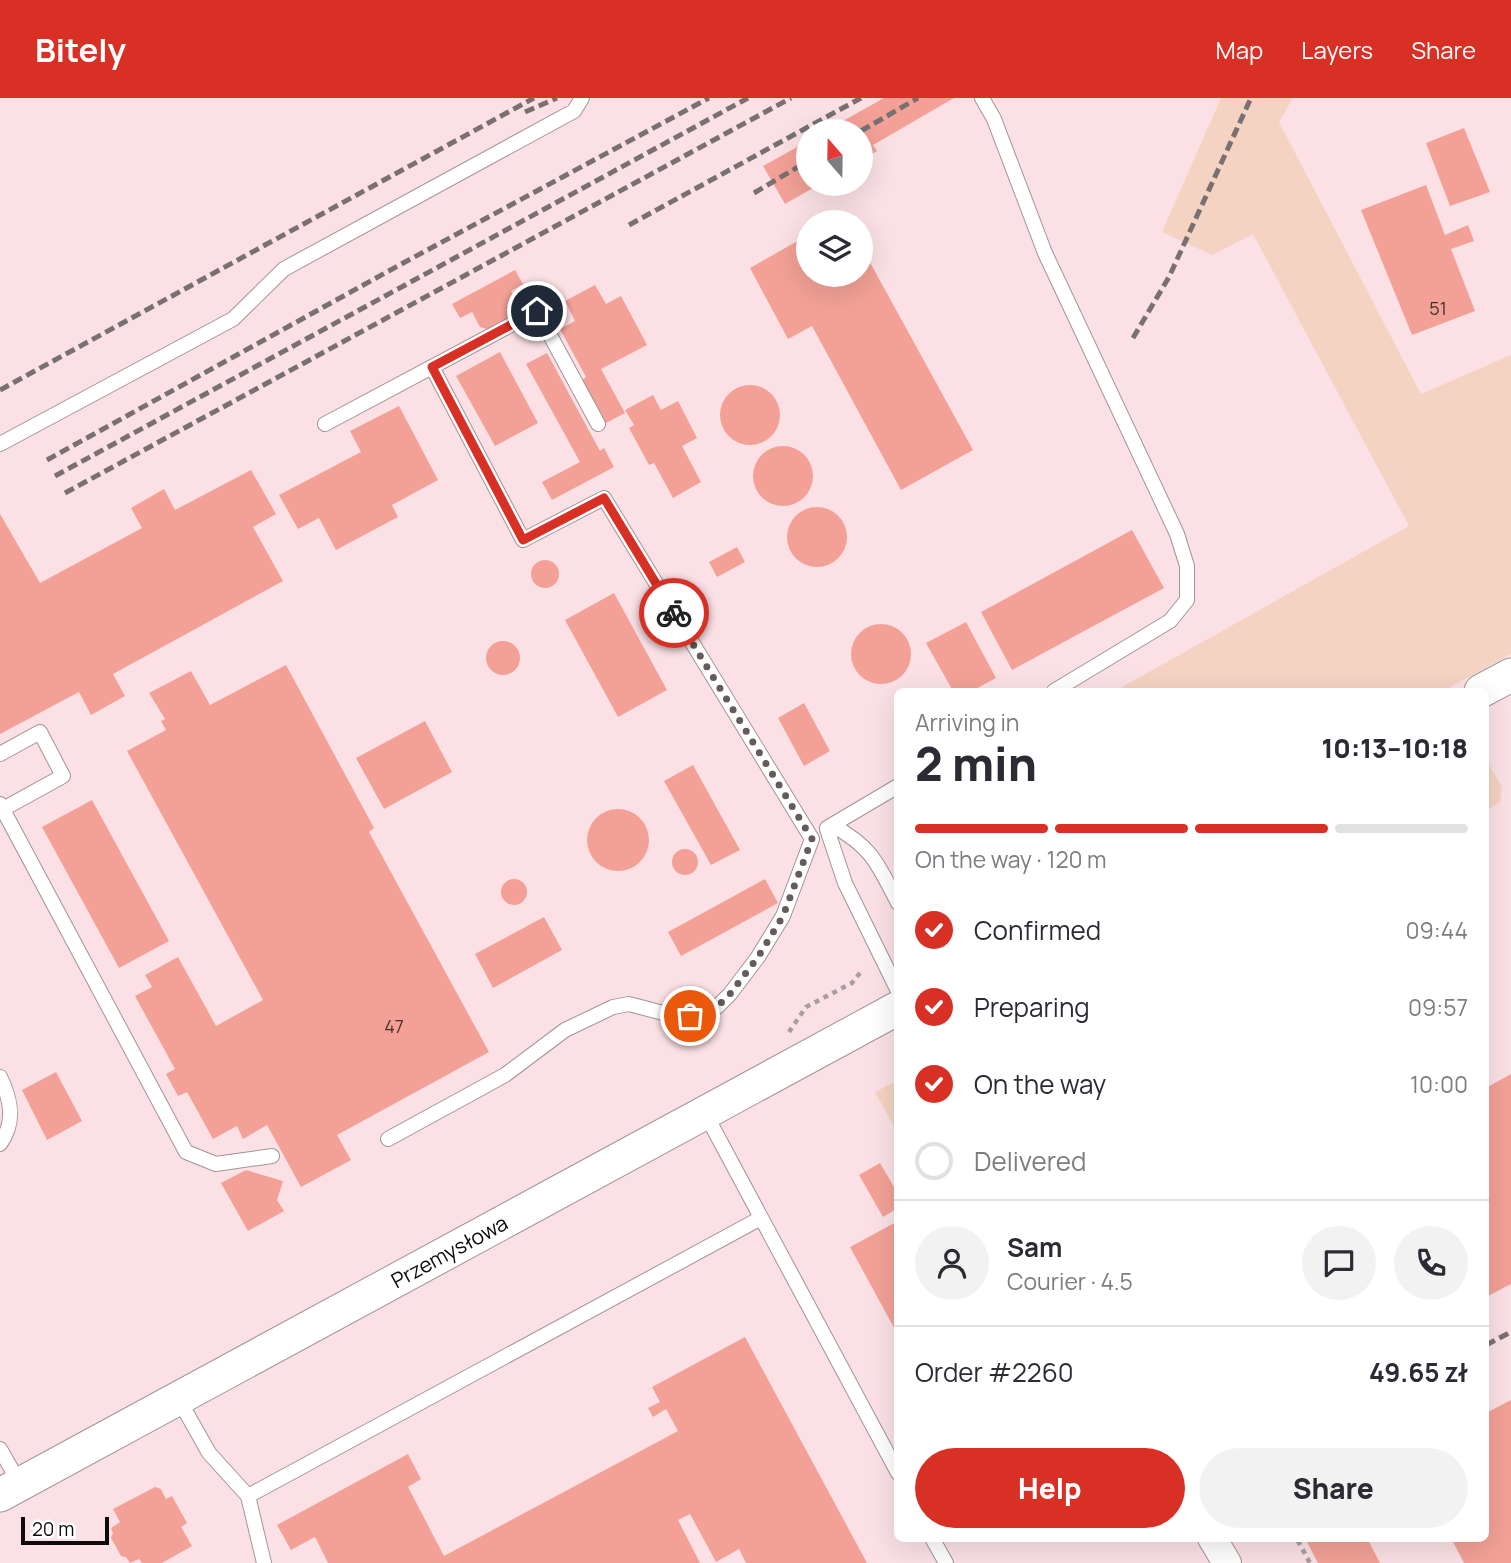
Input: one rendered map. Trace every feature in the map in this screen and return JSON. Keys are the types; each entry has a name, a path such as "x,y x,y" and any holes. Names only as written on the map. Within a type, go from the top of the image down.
{"street":[{"path":"1488,688 1511,676"},
{"name":"Przemysłowa","path":"10,1490 894,1010"},
{"path":"1214,1542 1227,1563"}],"lane":[{"path":"0,444 233,319 284,269 574,111 582,98"},
{"path":"982,98 993,119 1045,253 1177,534 1187,566 1187,600 1170,621 1059,688"},
{"path":"325,424 537,311 598,424"},
{"path":"432,367 523,540 604,498 812,839"},
{"path":"0,754 40,732 63,776 1,806 186,1152 216,1164 272,1156"},
{"path":"388,1139 505,1074 565,1030 613,1007 628,1004 663,1013 690,1016 717,1007 758,957 783,916 812,839 894,788"},
{"path":"829,827 860,842 879,866 894,895"},
{"path":"829,827 845,883 894,983"},
{"path":"0,1077 9,1094 12,1113 6,1136 0,1143"},
{"path":"704,1112 894,1467"},
{"path":"248,1496 761,1218"},
{"path":"178,1398 209,1452 248,1496 264,1563"},
{"path":"0,1449 10,1490"},
{"path":"934,1542 946,1563"}],"path":[{"path":"791,1029 806,1007 852,983 870,961"},
{"path":"1299,1542 1310,1563"}],"shaded area":[{"path":"0,98 1511,98 1511,1563 0,1563"},
{"path":"1221,98 1293,98 1279,122 1421,394 1511,355 1511,654 1449,688 1120,688 1409,526 1253,234 1212,255 1162,232"},
{"path":"1489,765 1502,787 1500,802 1489,808"},
{"path":"894,1082 894,1127 875,1092"}],"building":[{"path":"884,98 954,98 873,145 873,119 846,119"},
{"path":"1464,128 1490,192 1450,206 1426,143"},
{"path":"796,148 796,196 799,196 785,204 763,166"},
{"path":"1426,185 1445,235 1468,225 1474,241 1451,249 1475,311 1412,335 1361,210"},
{"path":"796,242 796,287 873,287 873,268 973,450 901,490 812,326 788,339 750,268"},
{"path":"515,270 523,284 511,291 519,306 514,322 497,332 480,327 472,312 460,318 452,304"},
{"path":"595,285 606,304 621,296 647,345 601,369 625,413 606,423 582,380 586,377 560,329 575,321 565,301"},
{"path":"500,352 538,423 495,446 456,376"},
{"path":"547,353 600,451 604,448 614,467 552,500 542,482 580,462 526,364"},
{"path":"750,385 771,394 780,415 771,436 750,445 729,436 720,415 729,394"},
{"path":"653,395 661,410 678,401 697,438 682,446 701,482 673,498 654,463 649,465 629,428 634,425 625,410"},
{"path":"399,406 438,480 392,505 398,517 336,550 319,518 298,529 279,495 361,452 350,431"},
{"path":"783,446 804,455 813,476 804,497 783,506 762,497 753,476 762,455"},
{"path":"251,470 276,514 253,527 283,581 113,674 125,696 91,715 79,692 0,734 0,514 40,583 142,528 131,508 164,489 175,510"},
{"path":"817,507 838,516 847,537 838,558 817,567 796,558 787,537 796,516"},
{"path":"1132,530 1164,588 1012,670 981,612"},
{"path":"737,547 745,562 717,577 709,562"},
{"path":"545,560 555,564 559,574 555,584 545,588 535,584 531,574 535,564"},
{"path":"614,593 667,690 618,717 565,620"},
{"path":"966,622 996,678 978,688 951,688 926,643"},
{"path":"881,624 902,633 911,654 902,675 881,684 860,675 851,654 860,633"},
{"path":"503,641 515,646 520,658 515,670 503,675 491,670 486,658 491,646"},
{"path":"286,665 374,828 369,832 489,1052 337,1135 351,1160 301,1187 267,1125 243,1139 237,1126 213,1139 187,1092 178,1096 166,1074 175,1069 135,996 152,987 145,975 178,957 216,1026 263,1000 127,751 166,730 161,721 165,719 149,693 191,671 210,705"},
{"path":"804,703 830,751 804,766 778,718"},
{"path":"425,721 452,772 384,809 356,758"},
{"path":"693,765 740,850 711,865 664,781"},
{"path":"92,800 169,941 119,968 42,827"},
{"path":"618,809 630,811 640,818 647,828 647,852 640,862 630,869 618,871 606,869 596,862 589,852 587,840 589,828 596,818 606,811"},
{"path":"685,849 694,853 698,862 694,871 685,875 676,871 672,862 676,853"},
{"path":"514,879 523,883 527,892 523,901 514,905 505,901 501,892 505,883"},
{"path":"765,879 778,903 681,956 668,932"},
{"path":"544,917 562,950 493,988 475,954"},
{"path":"56,1072 82,1121 47,1140 22,1090"},
{"path":"1511,1074 1511,1284 1489,1295 1489,1086"},
{"path":"880,1163 894,1187 894,1210 883,1217 859,1175"},
{"path":"246,1170 283,1181 277,1200 284,1211 248,1231 221,1183"},
{"path":"894,1223 894,1328 850,1247"},
{"path":"745,1337 867,1563 746,1563 739,1549 716,1562 690,1514 678,1520 700,1563 328,1563 315,1537 291,1550 277,1525 408,1454 421,1479 408,1487 444,1556 678,1431 666,1409 653,1417 648,1408 660,1402 652,1387"},
{"path":"1511,1400 1511,1563 1464,1563 1453,1542 1489,1542 1489,1411"},
{"path":"155,1487 161,1489 166,1499 172,1496 187,1523 181,1527 192,1546 162,1563 142,1563 139,1559 130,1563 126,1557 121,1556 111,1538 111,1528 120,1522 113,1509"},
{"path":"1307,1542 1369,1542 1380,1563 1318,1563"}],"railway":[{"path":"0,390 534,98"},
{"path":"525,112 557,98"},
{"path":"47,460 709,98"},
{"path":"55,476 748,98"},
{"path":"65,493 791,98"},
{"path":"629,225 861,98"},
{"path":"873,124 918,98"},
{"path":"1133,338 1169,277 1251,98"},
{"path":"754,193 796,168"},
{"path":"1489,1343 1511,1332"}],"way so far":[{"path":"674,613 812,839 783,916 758,957 717,1007 690,1016"}],"route":[{"path":"537,311 432,367 523,540 604,498 674,613"}]}
